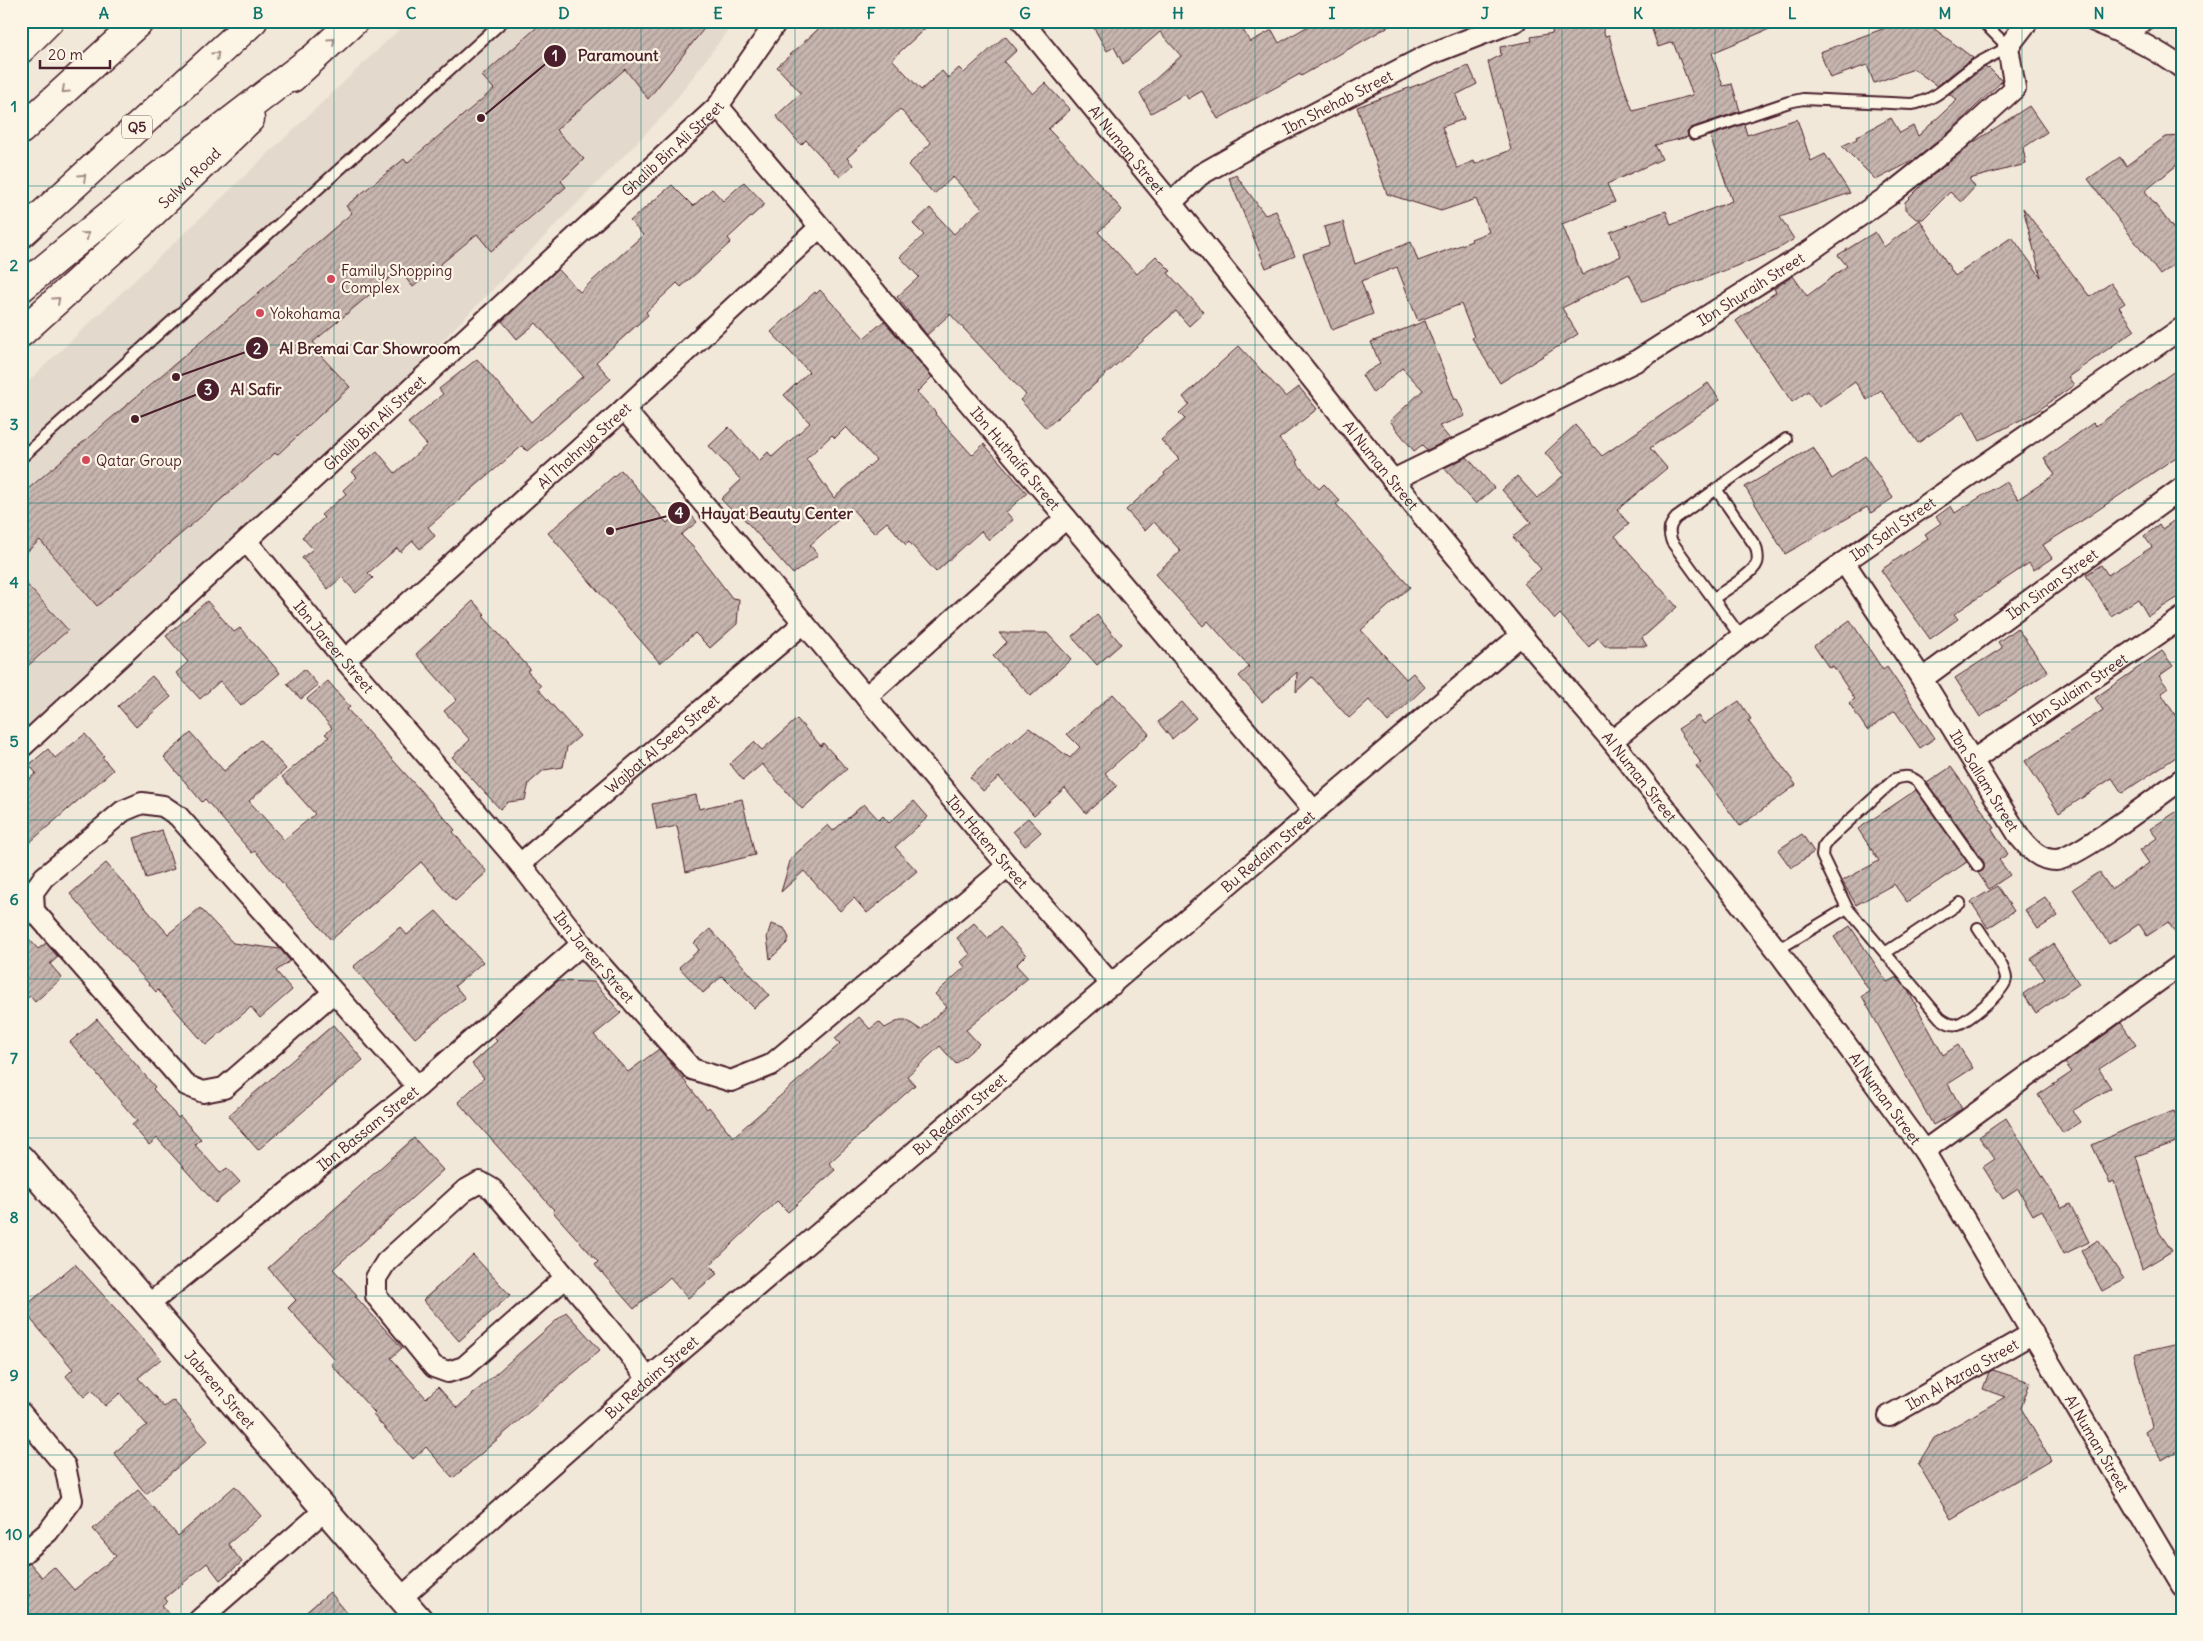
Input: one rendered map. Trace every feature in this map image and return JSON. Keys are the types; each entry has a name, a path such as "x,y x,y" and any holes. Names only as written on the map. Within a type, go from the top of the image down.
{"main road":[{"path":"21,49 49,21"},
{"path":"21,130 140,21"},
{"name":"Q5","path":"21,234 253,21"},
{"name":"Salwa Road","path":"21,333 139,226 309,61 354,21"},
{"path":"21,288 124,203 309,61"}],"street":[{"name":"Ghalib Bin Ali Street","path":"21,748 247,542 718,106 777,21"},
{"name":"Al Numan Street","path":"1022,21 1393,480 1612,741 1777,950 1924,1151 2182,1586"},
{"name":"Ibn Shehab Street","path":"1171,203 1200,175 1244,150 1428,55 1516,21"},
{"path":"2008,48 2028,21"},
{"path":"2094,21 2128,35 2182,68"},
{"path":"2128,35 2143,21"},
{"name":"Ibn Shuraih Street","path":"1393,480 1638,360 1810,251 1880,202 1958,142 2015,88 2008,48"},
{"name":"Ibn Huthaifa Street","path":"718,106 1314,810"},
{"name":"Al Thahnya Street","path":"345,660 624,409 820,227"},
{"name":"Ibn Sahl Street","path":"1612,741 1741,637 1844,562 2182,328"},
{"name":"Ibn Hatem Street","path":"624,409 1008,866 1112,985"},
{"name":"Ibn Sinan Street","path":"1922,679 2182,488"},
{"path":"866,697 1066,518"},
{"name":"Ibn Jareer Street","path":"247,542 345,660 520,864 582,944 692,1069 731,1081 771,1065 1008,866"},
{"name":"Ibn Sallam Street","path":"1844,562 1922,679 2019,836 2036,855 2056,860 2079,851 2182,780"},
{"name":"Ibn Sulaim Street","path":"1973,760 2182,618"},
{"name":"Wajbat Al Seeq Street","path":"520,864 804,623"},
{"name":"Bu Redaim Street","path":"401,1598 648,1380 1521,634"},
{"path":"334,992 224,1088 203,1092 186,1085 34,911 33,892 44,877 123,811 142,803 163,806 178,816 334,992 418,1087"},
{"name":"Ibn Bassam Street","path":"148,1305 418,1087 582,944"},
{"path":"1924,1151 2182,964"},
{"name":"Jabreen Street","path":"21,1158 420,1620"},
{"path":"565,1278 464,1367 448,1372 434,1367 376,1296 376,1278 386,1262 464,1191 480,1182 492,1189 620,1342 648,1380"},
{"name":"Ibn Al Azraq Street","path":"1889,1416 2033,1333"},
{"path":"21,1413 65,1466 72,1500 48,1532 21,1555"},
{"path":"199,1620 325,1510"}],"lane":[{"path":"21,458 503,21"},
{"path":"1694,134 1803,99 1912,104 1925,102 1936,96 1977,64 2008,48 1982,21"},
{"path":"1741,637 1672,542 1669,534 1670,525 1676,518 1786,439"},
{"path":"1714,598 1751,571 1757,564 1758,556 1756,547 1716,489"},
{"path":"1978,866 1919,783 1913,777 1904,776 1895,779 1823,847 1822,856 1847,908 1940,1018 1947,1023 1956,1024 1965,1021 2004,986 2006,978 2003,970 1978,928"},
{"path":"1885,953 1960,903"},
{"path":"1777,950 1847,908"}],"shaded area":[{"path":"408,21 735,21 665,114 371,413 21,736 21,388"}],"building":[{"path":"544,21 710,21 648,99 625,69 556,130 584,159 561,181 566,187 491,251 477,234 413,287 399,270 313,342 322,353 320,355 350,387 277,455 275,453 97,606 40,540 21,557 21,495 352,213 346,206 404,159 407,163 494,89 482,76"},
{"path":"827,21 933,21 892,59 921,90 942,71 948,78 959,68 964,73 1005,36 1017,50 1004,62 1033,94 1045,83 1070,110 1048,129 1084,166 1122,210 1098,232 1137,274 1156,256 1171,271 1168,273 1204,312 1189,326 1176,311 1046,428 1020,400 1026,395 950,314 927,335 897,297 919,277 900,257 924,235 913,224 930,208 954,234 982,208 953,177 934,194 908,165 931,143 900,109 847,158 853,165 840,177 806,140 801,145 776,116 801,93 777,67"},
{"path":"1090,21 1238,21 1250,42 1272,30 1279,43 1317,21 1398,21 1301,76 1300,74 1218,119 1202,91 1188,99 1185,94 1151,113 1140,93 1181,56 1160,32 1123,64 1114,47 1107,51"},
{"path":"1566,21 1601,21 1605,36 1609,35 1618,70 1633,111 1693,95 1673,42 1658,47 1649,21 1786,22 1712,53 1723,86 1732,84 1740,111 1691,128 1687,132 1688,137 1655,145 1662,159 1607,184 1615,202 1562,224 1582,275 1621,256 1610,232 1666,211 1671,225 1732,201 1710,136 1744,124 1747,135 1797,119 1811,161 1825,154 1850,193 1780,217 1794,239 1775,251 1643,302 1629,274 1562,308 1578,334 1500,383 1472,338 1474,337 1461,304 1418,321 1397,267 1361,281 1373,314 1332,330 1303,254 1329,245 1324,227 1343,222 1355,264 1411,242 1418,261 1472,241 1471,239 1489,232 1476,199 1441,211 1387,194 1357,107 1469,66 1477,84 1456,95 1464,119 1442,127 1457,168 1474,161 1475,164 1511,150 1488,62 1501,55 1500,47 1532,41 1531,37 1553,33 1550,26"},
{"path":"1904,21 1924,21 1973,58 1937,86 1914,69 1874,83 1867,65 1830,78 1820,52"},
{"path":"1985,67 1989,68 2002,81 1946,135 1916,159 1876,180 1842,146 1891,118 1900,133 1913,126 1918,136 1957,100 1949,94"},
{"path":"2029,106 2047,132 2023,148 2026,164 1969,179 1975,187 1961,202 1950,192 1923,219 1916,219 1905,209 1905,202 1927,180 1971,144"},
{"path":"2182,136 2182,161 2145,191 2182,240 2182,259 2160,275 2088,179 2120,157 2126,166 2165,137"},
{"path":"1236,175 1265,215 1276,211 1295,256 1266,268 1229,178"},
{"path":"744,182 765,204 728,238 731,242 681,287 677,283 646,312 648,315 596,362 611,379 527,451 522,446 428,527 435,536 420,549 413,541 400,552 397,548 368,573 373,578 356,593 342,577 328,589 302,558 313,549 302,537 324,518 321,515 346,494 343,490 357,477 352,472 377,451 395,473 427,445 408,423 443,394 439,389 477,359 531,422 583,376 536,323 517,339 502,321 558,269 580,292 643,235 630,221 672,185 693,206 712,189 723,201"},
{"path":"2023,208 2090,297 2111,283 2125,303 2119,307 2135,330 2068,377 2074,385 2036,412 1980,441 1964,411 1918,443 1881,390 1867,400 1855,382 1819,407 1808,391 1792,402 1736,321 1776,292 1774,289 1793,276 1807,296 1847,266 1838,255 1875,232 1884,247 1920,220 1955,276 2012,237 2041,277"},
{"path":"820,290 864,338 884,321 932,377 917,392 935,414 972,455 984,444 1027,493 1006,512 1013,520 989,540 981,531 936,572 909,542 906,545 887,522 874,533 851,508 810,545 818,555 793,574 737,511 734,513 721,499 741,480 709,446 729,427 759,461 768,452 772,457 810,423 784,395 809,372 771,332 815,292 816,294","holes":["846,427 876,460 834,498 806,459 832,435 835,438"]},
{"path":"1425,321 1455,400 1457,399 1465,416 1439,426 1450,439 1427,450 1422,445 1414,451 1390,421 1423,390 1402,368 1373,393 1362,375 1380,364 1371,342"},
{"path":"1239,346 1286,397 1299,387 1317,409 1279,439 1298,460 1296,462 1319,489 1324,484 1340,501 1336,504 1410,587 1361,630 1406,679 1413,673 1425,687 1388,722 1369,700 1349,718 1312,677 1296,692 1297,672 1262,702 1239,676 1249,667 1208,621 1203,626 1155,574 1181,551 1154,522 1145,531 1126,510 1165,475 1164,473 1179,459 1161,440 1185,419 1179,413 1189,404 1183,397"},
{"path":"2182,366 2182,453 2043,545 2052,558 2034,570 2029,563 1954,614 1958,619 1930,639 1881,570 1928,538 1925,534 1941,523 1936,517 1951,506 1955,513 2006,481 2018,499 2055,475 2044,458 2093,423 2096,426"},
{"path":"1708,383 1720,400 1650,448 1667,468 1617,510 1629,524 1615,536 1677,607 1642,638 1647,646 1605,646 1598,638 1589,647 1560,614 1555,619 1524,583 1541,569 1513,537 1531,522 1502,490 1517,476 1537,498 1564,475 1545,453 1575,425 1602,456"},
{"path":"1813,447 1832,479 1865,456 1893,498 1871,513 1867,507 1785,554 1745,487"},
{"path":"1467,457 1494,488 1476,504 1444,468"},
{"path":"621,470 667,523 684,507 697,522 681,535 693,547 732,598 739,599 737,624 710,648 695,633 660,663 548,533"},
{"path":"2182,515 2182,595 2148,616 2138,599 2111,616 2086,575 2101,565 2108,575 2152,547 2144,536 2159,525 2162,529"},
{"path":"21,578 68,630 21,672"},
{"path":"207,601 234,632 240,628 280,673 241,706 220,681 200,699 176,673 188,662 166,636"},
{"path":"473,601 485,614 483,616 530,669 527,671 541,686 538,689 580,736 567,747 563,767 544,770 529,783 525,800 508,802 500,809 452,757 470,740 444,711 457,700 416,654"},
{"path":"1097,615 1121,644 1097,665 1072,637"},
{"path":"1850,620 1883,670 1887,667 1935,738 1920,748 1895,711 1867,730 1849,703 1855,699 1833,666 1829,668 1814,646"},
{"path":"2017,628 2048,672 1980,717 1955,678 2002,648 1998,642"},
{"path":"999,633 1047,633 1071,659 1031,696 993,656 1007,642"},
{"path":"2162,651 2173,666 2159,676 2168,688 2161,693 2182,726 2182,753 2122,793 2112,778 2059,813 2025,761 2103,710 2095,698"},
{"path":"304,669 318,685 301,699 287,684"},
{"path":"152,676 171,697 136,727 118,706"},
{"path":"328,681 350,707 347,709 437,809 455,830 453,832 487,872 455,901 421,862 331,940 255,851 252,853 205,799 202,802 164,757 191,733 224,771 260,740 286,769 249,801 284,840 315,814 282,777 329,737 325,734 332,728 307,699"},
{"path":"1113,694 1149,734 1105,773 1117,786 1086,813 1065,788 1034,815 999,777 983,791 970,777 1010,741 1012,743 1029,728 1070,758 1080,747 1067,734"},
{"path":"1739,701 1751,719 1748,721 1796,785 1740,826 1696,766 1701,763 1678,729 1698,716 1704,724"},
{"path":"1182,702 1196,718 1172,739 1158,722"},
{"path":"797,719 821,746 823,743 847,769 802,809 762,764 743,780 730,764 754,742 762,750"},
{"path":"85,734 113,770 21,850 21,786 36,773 29,765 48,749 55,758"},
{"path":"1951,767 1995,828 1992,830 2008,854 1999,860 2010,875 1989,889 1978,873 1984,869 1984,862 1927,783"},
{"path":"1916,790 1967,862 1907,902 1894,884 1856,905 1842,881 1879,861 1858,829"},
{"path":"696,795 699,809 742,799 755,855 686,872 677,826 657,830 652,804"},
{"path":"914,801 928,817 895,847 917,871 867,913 854,898 840,911 804,871 781,892 791,858 828,825 833,831 864,804 879,820 883,816 889,823"},
{"path":"2182,808 2182,943 2168,922 2147,936 2139,924 2109,944 2073,889 2099,872 2111,889 2149,863 2140,850 2157,838 2150,829"},
{"path":"1028,818 1041,832 1025,846 1013,831"},
{"path":"162,830 174,869 146,878 134,838"},
{"path":"1802,834 1814,852 1791,868 1778,850"},
{"path":"106,863 168,934 200,908 233,943 280,949 290,961 276,971 292,990 260,1018 251,1007 206,1045 158,990 156,992 70,894"},
{"path":"1997,886 2014,911 1988,928 1971,902"},
{"path":"2045,897 2058,916 2038,929 2025,910"},
{"path":"436,911 483,962 455,986 465,998 415,1038 353,967 400,927 407,935"},
{"path":"974,923 988,938 1000,927 1026,955 1016,965 1028,978 966,1030 979,1044 956,1064 940,1046 907,1076 915,1085 829,1163 835,1170 788,1212 777,1201 710,1265 718,1273 688,1298 670,1277 634,1309 595,1265 598,1262 553,1212 554,1210 458,1102 484,1078 472,1064 497,1041 493,1037 558,981 594,982 621,1013 594,1035 628,1072 659,1049 707,1109 709,1107 733,1137 840,1044 835,1038 859,1017 870,1029 879,1022 885,1028 900,1020 906,1020 921,1030 947,1007 935,994 965,967 961,962 970,954 957,938"},
{"path":"771,924 784,928 789,938 787,943 770,959 767,937"},
{"path":"1850,926 1887,982 1897,977 1907,989 1943,1055 1958,1045 1973,1068 1948,1084 1962,1109 1933,1125 1862,996 1870,992 1834,937"},
{"path":"710,929 769,995 754,1008 722,976 703,993 679,967 699,950 694,943"},
{"path":"21,930 38,949 46,943 58,957 50,964 62,978 35,1002 30,996 21,1003"},
{"path":"2053,944 2079,984 2036,1013 2023,994 2045,979 2031,959"},
{"path":"97,1019 155,1087 153,1089 178,1118 180,1116 201,1139 195,1145 220,1173 227,1168 240,1182 215,1203 157,1138 149,1145 132,1125 137,1121 70,1042"},
{"path":"2121,1023 2136,1045 2099,1069 2111,1088 2072,1111 2080,1122 2063,1133 2038,1095 2072,1072 2065,1063"},
{"path":"333,1025 363,1060 258,1150 228,1116"},
{"path":"2174,1111 2182,1134 2182,1140 2136,1156 2159,1232 2172,1251 2142,1269 2114,1181 2110,1183 2092,1145 2133,1126"},
{"path":"2006,1118 2062,1208 2070,1204 2089,1242 2064,1254 2042,1210 2033,1215 2018,1189 2003,1199 1983,1167 1995,1159 1979,1137"},
{"path":"414,1138 443,1170 333,1269 402,1348 391,1358 426,1398 438,1387 457,1408 566,1312 600,1350 453,1478 426,1447 413,1459 373,1415 375,1413 331,1364 335,1360 288,1308 296,1300 268,1268"},
{"path":"2098,1240 2124,1279 2102,1291 2081,1251"},
{"path":"473,1255 510,1295 459,1341 423,1300"},
{"path":"75,1264 161,1359 138,1378 164,1407 173,1400 208,1441 146,1494 114,1453 147,1425 120,1393 105,1406 92,1390 84,1397 66,1376 73,1369 22,1309"},
{"path":"2182,1343 2182,1448 2162,1460 2145,1432 2152,1427 2134,1354"},
{"path":"1993,1370 2030,1382 2021,1408 2051,1460 1951,1519 1918,1464 1934,1438 2005,1397 1983,1389 1989,1372"},
{"path":"235,1486 261,1516 228,1544 242,1562 220,1580 207,1563 165,1598 167,1601 162,1605 175,1620 26,1620 21,1614 21,1602 30,1595 21,1586 21,1567 30,1563 42,1577 54,1567 74,1590 116,1556 93,1529 138,1490 178,1536"},
{"path":"330,1592 353,1620 297,1620"}],"place":[{"name":"Paramount","path":"481,118"},
{"name":"Family Shopping Complex","path":"331,279"},
{"name":"Yokohama","path":"260,313"},
{"name":"Al Bremai Car Showroom","path":"176,377"},
{"name":"Al Safir","path":"135,419"},
{"name":"Qatar Group","path":"86,460"},
{"name":"Hayat Beauty Center","path":"610,531"}]}
